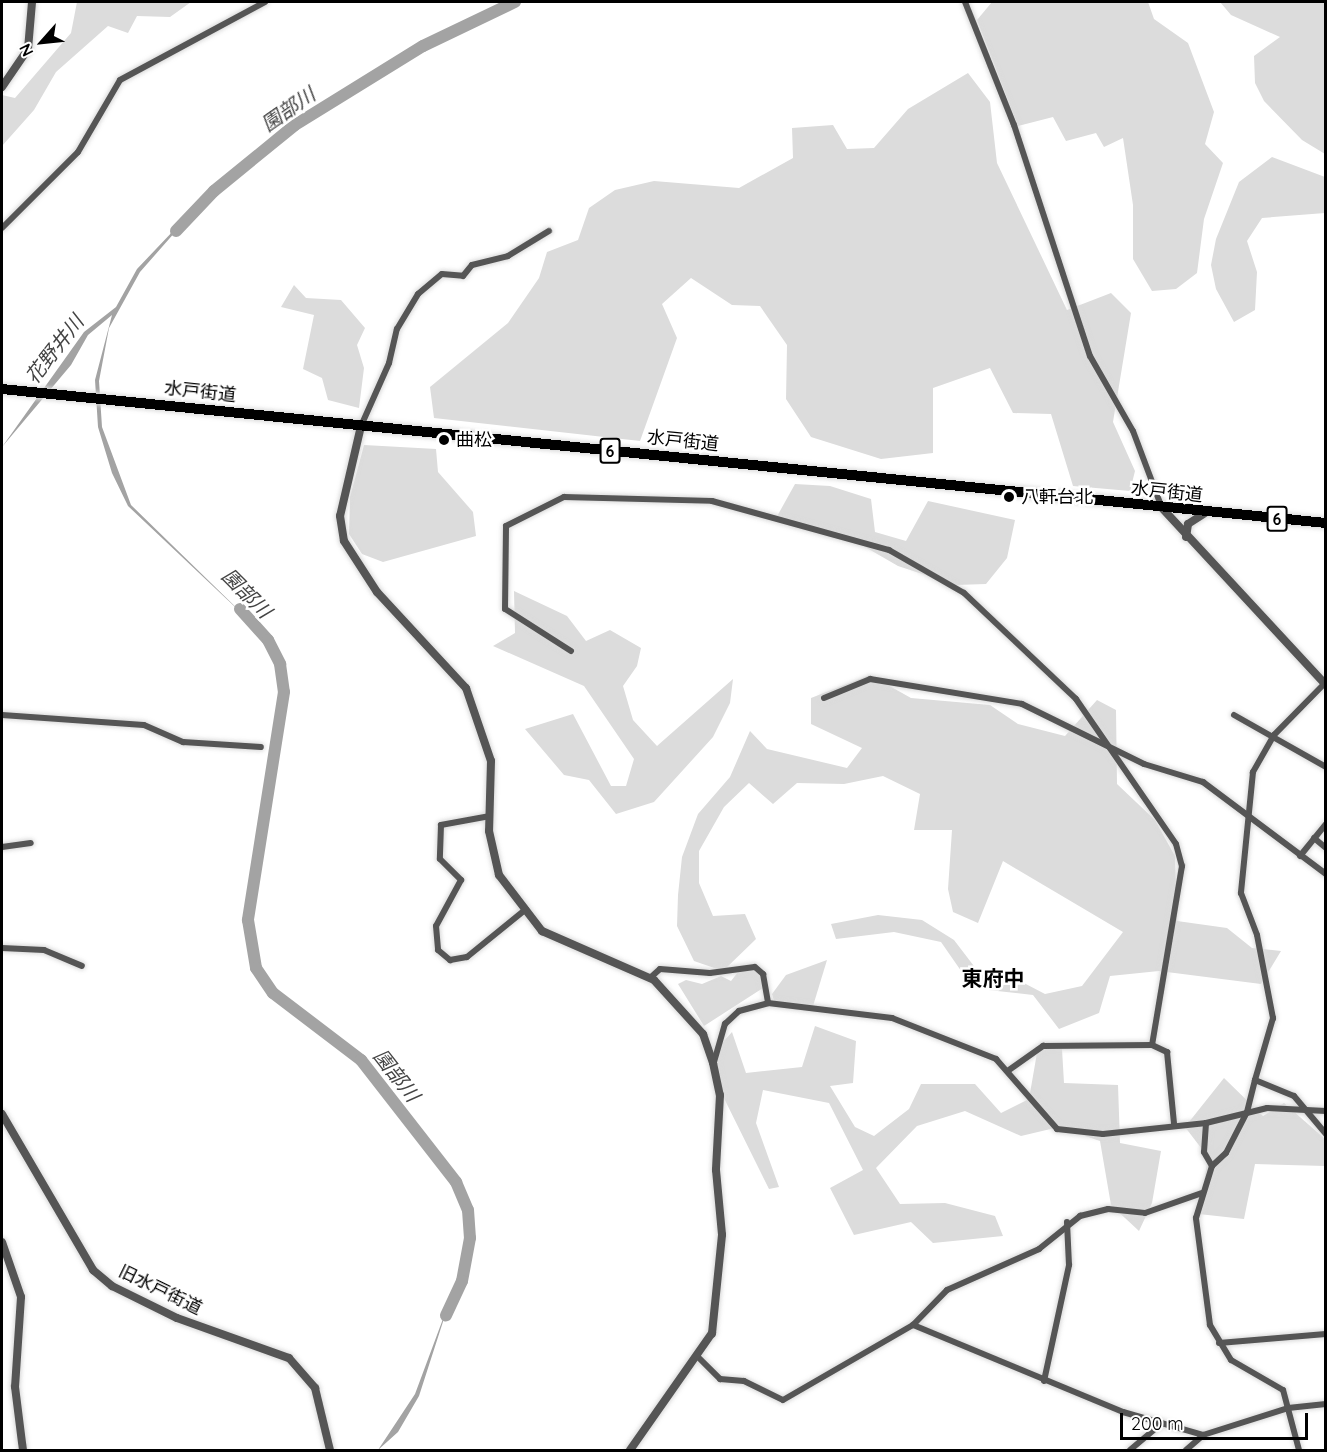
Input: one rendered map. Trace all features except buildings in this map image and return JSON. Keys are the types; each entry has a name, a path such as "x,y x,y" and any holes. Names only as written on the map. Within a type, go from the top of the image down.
{"highway":[{"name":"水戸街道","path":"2,389 1205,513 1326,523"}],"street":[{"path":"2,87 28,49 32,2"},
{"path":"2,228 74,158 120,80 265,2"},
{"path":"965,2 1014,125 1090,356 1133,430 1162,508 1186,537 1325,683 1274,735 1253,772 1240,893 1257,935 1273,1018 1247,1112 1226,1153 1212,1166 1202,1193 1197,1229 1209,1319 1219,1343 1245,1372 1279,1386 1288,1408 1299,1450"},
{"path":"549,231 508,255 472,265 463,276 442,274 418,294 397,328 389,363 361,426 340,516 344,541 355,565 466,688 491,761 491,857 526,909 542,931 562,944 650,978 684,1008 703,1034 713,1063 720,1095 716,1170 722,1235 712,1333 699,1358 630,1450"},
{"path":"571,651 505,609 506,526 564,496 712,501 889,550 929,571 984,608 1076,699 1114,748 1137,793 1169,830 1182,866 1152,1045"},
{"path":"1186,537 1188,524 1205,513"},
{"path":"824,698 870,679 967,692 1022,704 1155,769 1190,776 1249,814 1326,874"},
{"path":"2,715 144,725 183,742 261,747"},
{"path":"1234,715 1274,735 1326,767"},
{"path":"490,816 441,825 440,859 460,880 436,926 438,950 450,960 467,957 526,909"},
{"path":"1300,856 1326,824"},
{"path":"1314,838 1326,848"},
{"path":"2,847 31,843"},
{"path":"2,948 44,950 82,966"},
{"path":"650,978 660,969 710,973 755,967 764,974 768,1003"},
{"path":"713,1063 725,1024 739,1011 768,1003 914,1024 996,1059 1009,1070 1041,1116 1057,1129 1103,1134 1174,1124 1206,1123 1247,1112 1308,1110 1326,1112"},
{"path":"1009,1070 1043,1046 1152,1045 1167,1052 1174,1124"},
{"path":"1255,1080 1294,1096 1326,1134"},
{"name":"旧水戸街道","path":"3,1119 93,1270 112,1286 177,1318 264,1347 298,1365 315,1388 330,1450"},
{"path":"1206,1123 1204,1152 1212,1166"},
{"path":"699,1358 720,1379 744,1381 783,1400 913,1325 947,1290 1039,1249 1068,1222 1108,1209 1145,1213 1202,1193"},
{"path":"1044,1381 1069,1265 1068,1222"},
{"path":"2,1242 21,1297 15,1380 23,1450"},
{"path":"913,1325 1044,1381 1159,1426 1203,1435"},
{"path":"1219,1343 1326,1334"},
{"path":"1186,1450 1203,1435 1288,1408 1326,1404"},
{"path":"1130,1450 1159,1426"}],"shaded area":[{"path":"77,2 191,2 170,17 137,16 128,33 108,26 56,72 34,110 2,146 2,95 15,98 71,33"},
{"path":"992,2 1148,2 1154,19 1188,43 1214,112 1205,144 1223,163 1204,219 1197,273 1176,289 1152,291 1133,259 1133,205 1123,138 1104,147 1096,133 1066,141 1053,117 1018,126 977,20"},
{"path":"1220,2 1325,2 1325,154 1302,140 1264,101 1255,83 1254,56 1280,37 1231,15"},
{"path":"968,73 990,102 997,163 1067,310 1111,293 1131,313 1113,422 1135,471 1130,491 1073,486 1051,414 1013,413 990,368 933,388 933,453 881,459 811,437 786,399 787,345 760,306 732,305 691,278 662,304 677,338 640,441 434,418 430,387 508,323 539,278 547,252 578,240 589,208 615,190 654,181 739,188 793,158 792,128 833,125 847,149 874,148 908,109"},
{"path":"1272,157 1325,177 1325,213 1262,218 1247,241 1257,272 1255,310 1234,322 1216,289 1211,265 1216,239 1239,182"},
{"path":"213,189 140,272 109,328 99,381 102,427 131,505 251,622 128,506 112,473 98,427 95,380 112,315 88,335 71,365 2,447 84,332 116,307 137,269"},
{"path":"294,285 306,298 341,300 365,328 357,345 364,368 359,408 328,400 322,378 303,369 314,315 281,307"},
{"path":"364,445 436,449 438,472 473,512 476,536 383,562 362,554 349,534 350,497"},
{"path":"795,484 830,486 871,499 875,532 906,541 928,501 1015,520 1007,558 986,584 956,585 898,566 841,533 775,520"},
{"path":"514,591 567,616 586,641 610,630 641,648 637,666 623,686 633,720 657,746 733,679 730,703 713,737 654,802 616,814 589,780 564,775 525,729 573,714 611,786 626,786 634,759 584,686 493,646 515,633"},
{"path":"870,675 911,698 990,705 1018,724 1065,736 1097,700 1116,710 1117,784 1155,820 1175,856 1177,921 1227,928 1252,948 1281,951 1261,984 1159,971 1110,976 1099,1013 1059,1029 1033,995 988,990 966,978 941,942 894,932 836,939 831,924 878,915 922,920 954,940 980,974 1022,982 1045,994 1082,986 1123,932 1003,861 978,923 953,912 948,889 952,830 914,830 920,794 883,776 844,784 797,783 773,804 749,783 724,807 699,851 699,883 713,916 745,914 756,939 723,971 694,961 677,926 682,857 698,814 730,777 750,731 767,749 847,768 862,748 811,724 811,698"},
{"path":"827,960 813,1006 775,1004 772,994 786,975"},
{"path":"742,967 760,970 763,988 704,1026 678,984 686,980 702,984 721,976 731,981"},
{"path":"815,1026 856,1041 853,1083 830,1086 855,1127 874,1136 909,1109 921,1084 975,1084 1001,1113 1029,1099 1038,1047 1062,1049 1064,1083 1118,1085 1120,1143 1161,1151 1152,1203 1139,1231 1111,1205 1100,1141 1059,1127 1021,1136 965,1111 917,1126 876,1168 900,1204 945,1203 995,1216 1003,1236 933,1243 911,1222 854,1235 830,1188 863,1170 829,1103 763,1090 756,1123 779,1187 769,1189 713,1076 715,1051 732,1032 746,1073 802,1067"},
{"path":"1224,1078 1263,1116 1284,1103 1325,1139 1325,1166 1255,1164 1244,1219 1199,1214 1208,1157 1185,1127"},
{"path":"450,1300 419,1396 398,1432 378,1450 415,1394"}],"waterway":[{"name":"園部川","path":"176,231 214,191 295,125 423,46 515,2"},
{"name":"園部川","path":"240,609 268,640 280,664 284,692 248,920 256,968 273,993 361,1060 456,1182 468,1210 470,1238 462,1281 446,1315"}],"place":[{"name":"曲松","path":"444,440"},
{"name":"八軒台北","path":"1009,497"}],"district":[{"name":"東府中","path":"993,978"}],"water label":[{"name":"花野井川","path":"54,349"}]}
